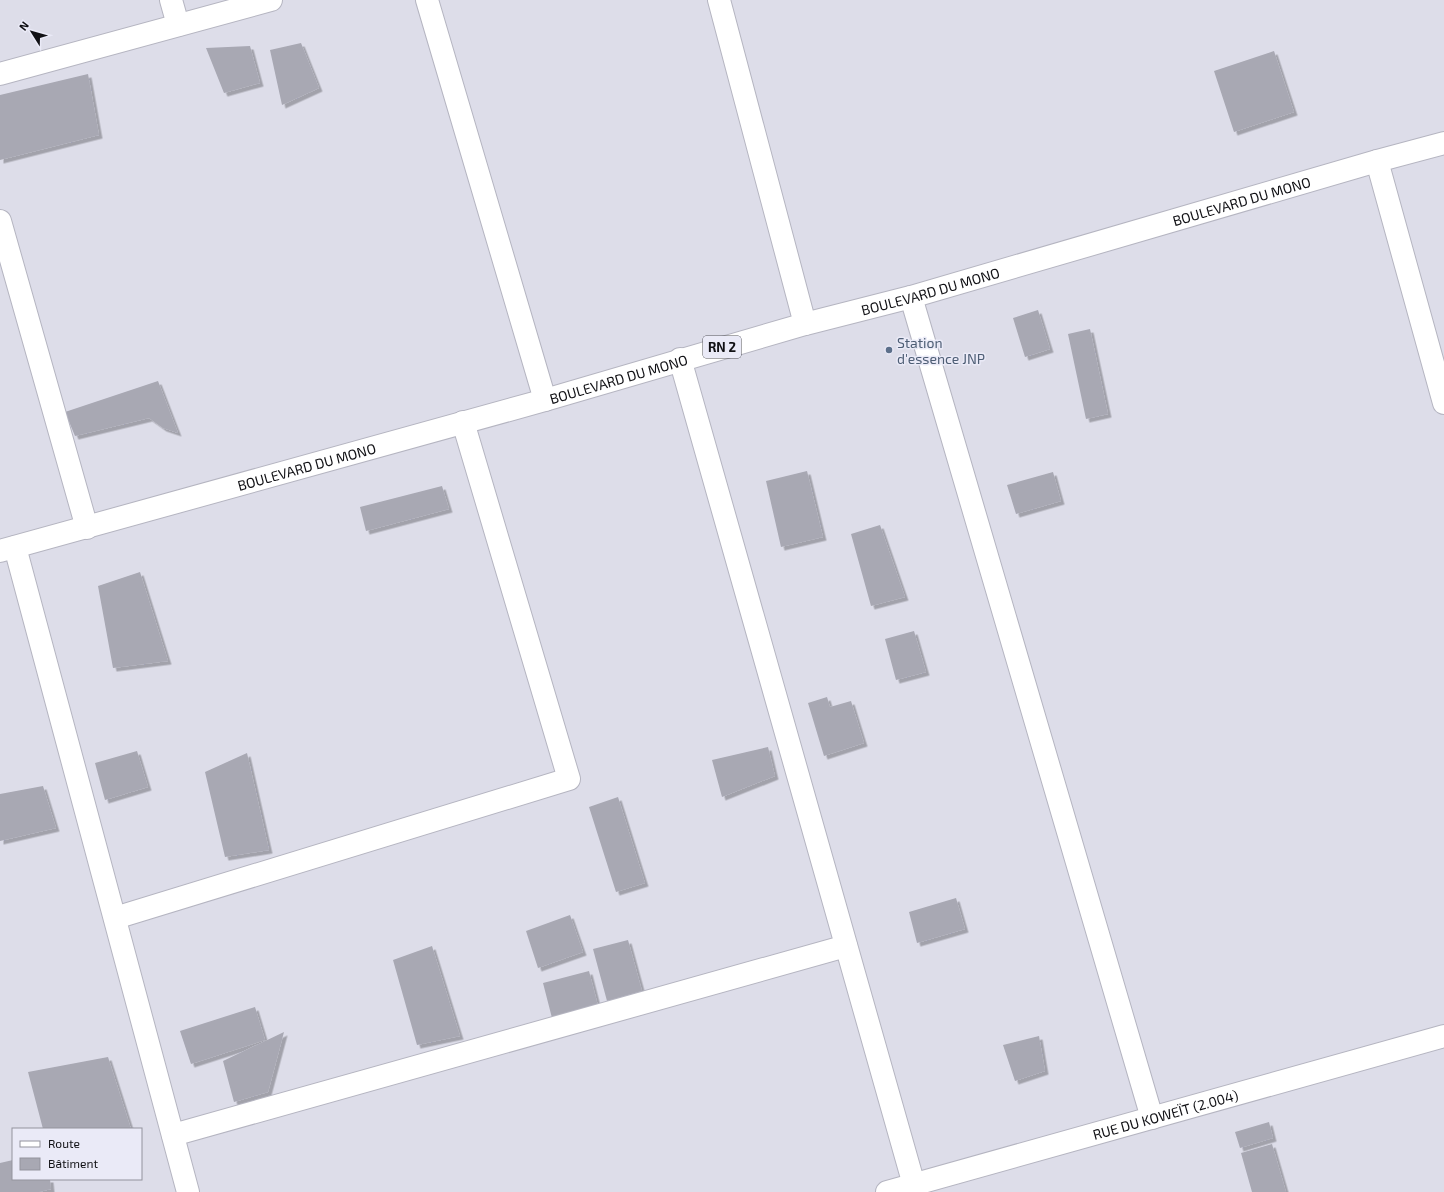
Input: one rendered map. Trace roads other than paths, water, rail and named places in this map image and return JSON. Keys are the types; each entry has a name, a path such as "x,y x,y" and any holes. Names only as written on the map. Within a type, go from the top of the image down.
{"street":[{"path":"171,0 178,25"},
{"path":"0,74 271,0"},
{"path":"427,0 545,400"},
{"path":"719,0 805,324"},
{"name":"BOULEVARD DU MONO","path":"7,549 545,400 680,359 805,324 911,297 1377,161 1444,143"},
{"path":"1377,161 1444,403"},
{"path":"0,221 87,528"},
{"path":"911,297 1152,1118"},
{"path":"680,359 915,1188"},
{"path":"115,918 569,779 463,422"},
{"path":"7,549 115,918 188,1192"},
{"path":"173,1135 846,946"},
{"name":"RUE DU KOWEÏT (2.004)","path":"886,1192 915,1188 1152,1118 1444,1036"}],"place":[{"name":"Station d'essence JNP","path":"889,350"}]}
